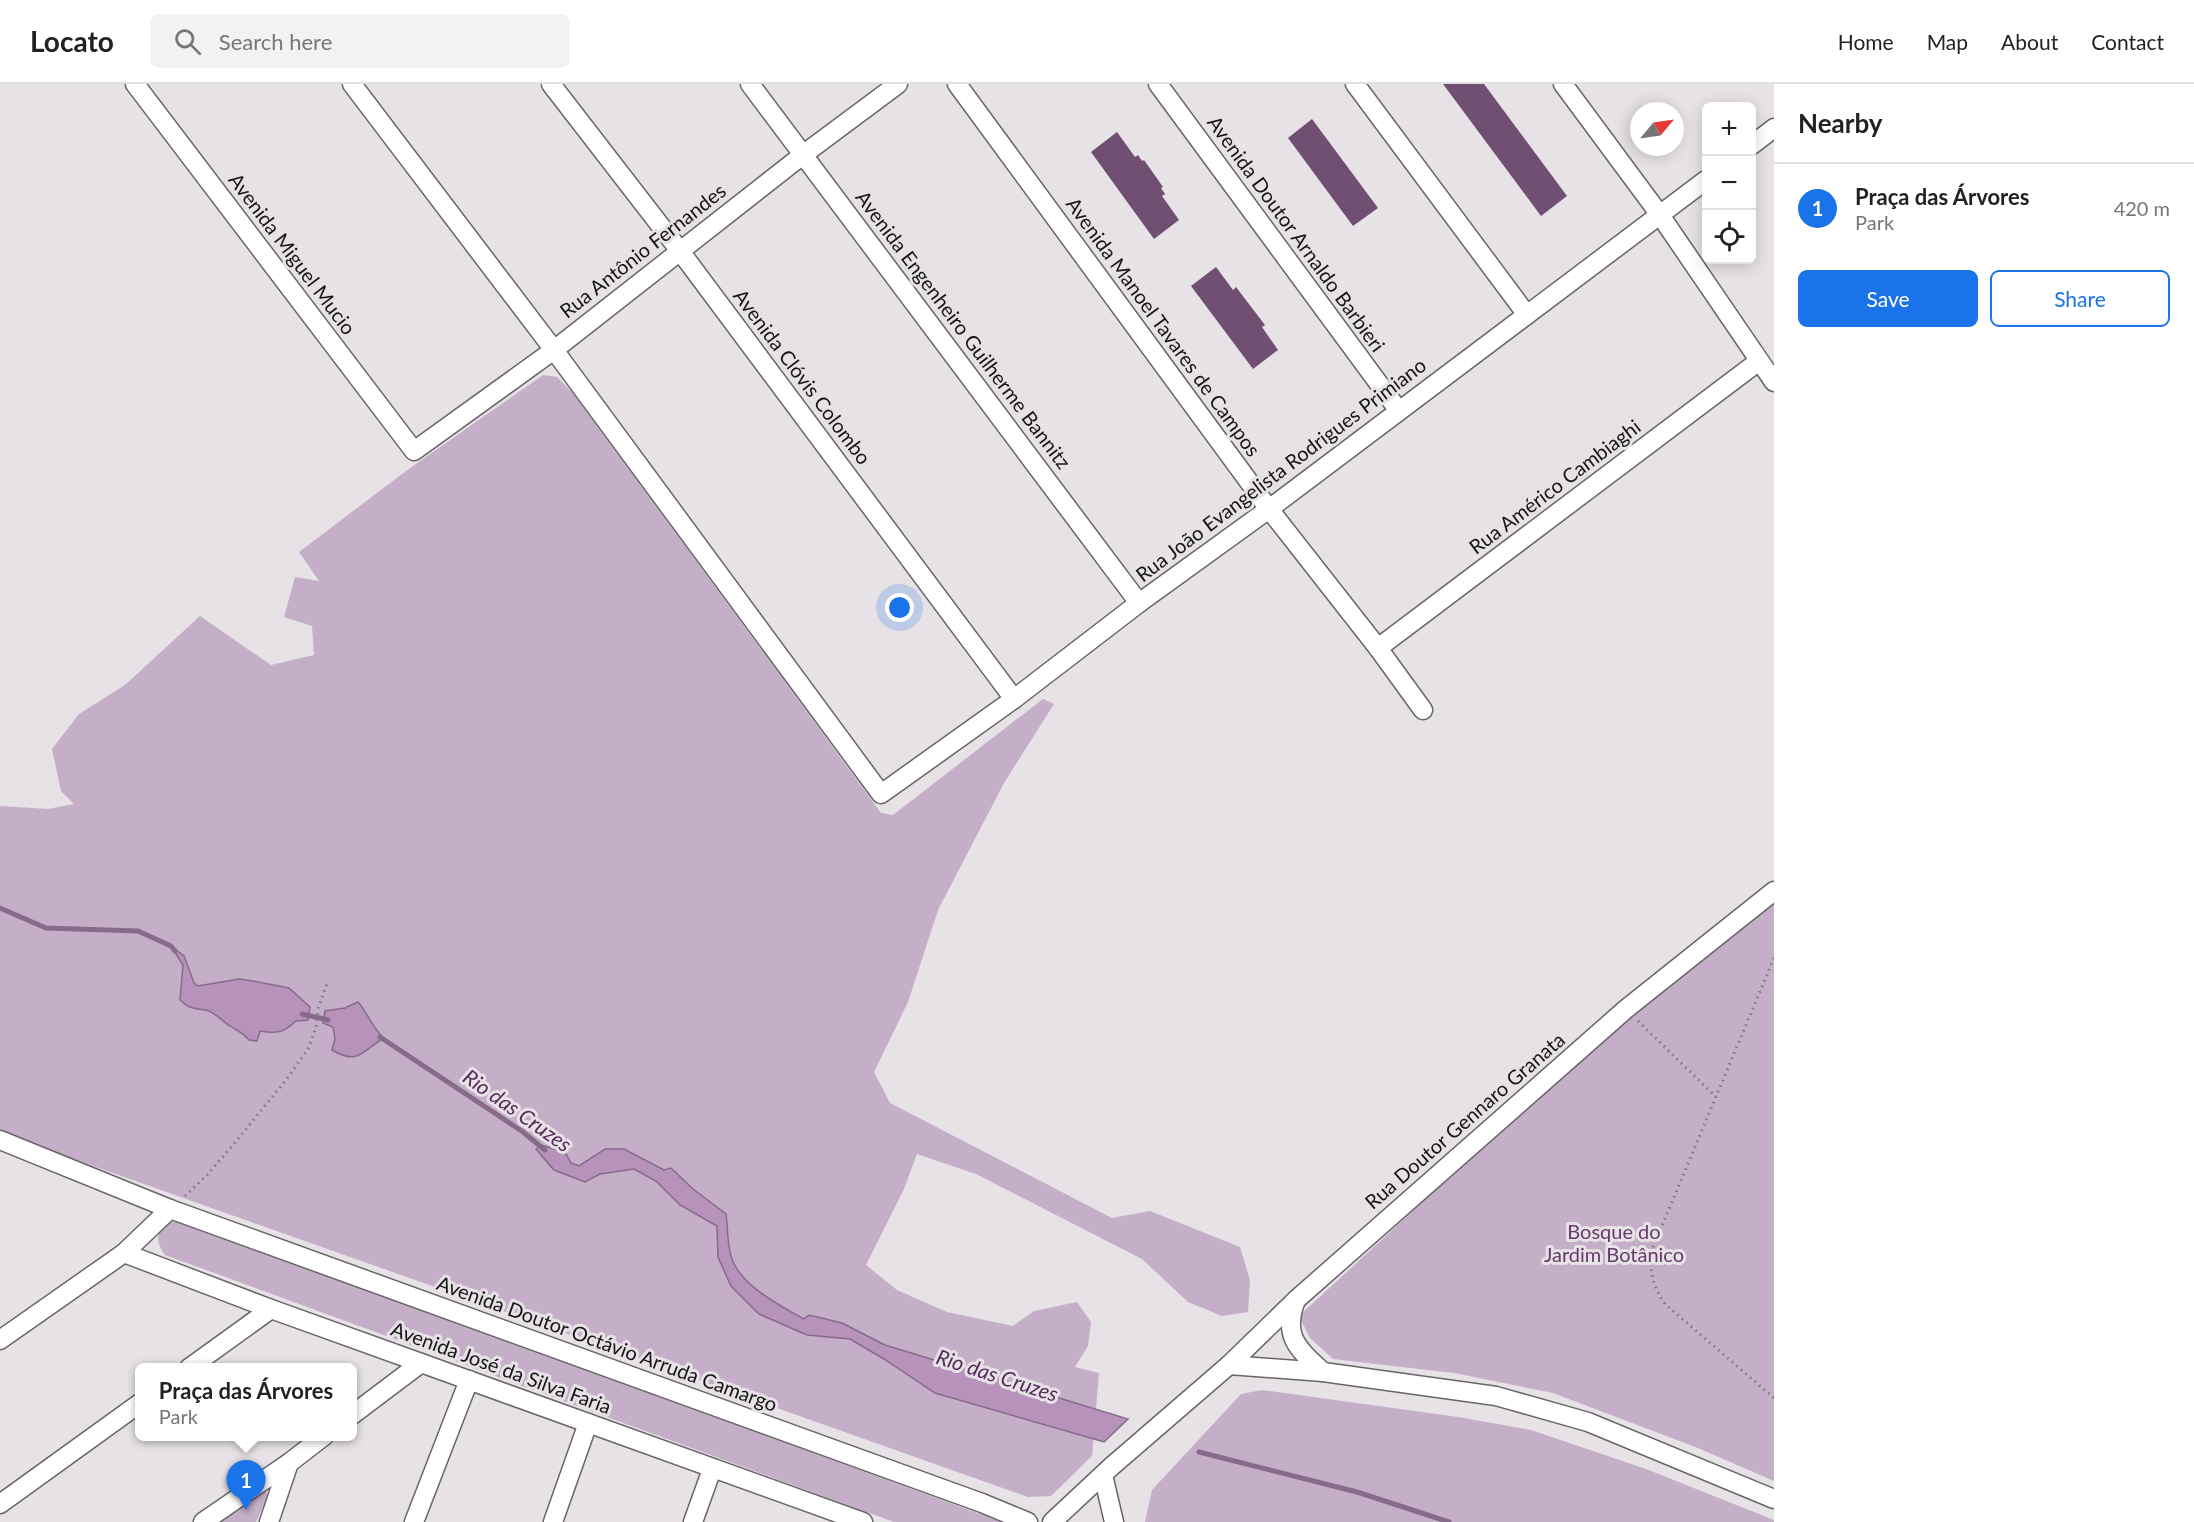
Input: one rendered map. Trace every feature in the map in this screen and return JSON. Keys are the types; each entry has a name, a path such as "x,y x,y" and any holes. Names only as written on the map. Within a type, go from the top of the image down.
{"street":[{"name":"Avenida Miguel Mucio","path":"135,84 414,451"},
{"path":"352,84 554,350"},
{"name":"Avenida Clóvis Colombo","path":"551,84 680,251 1014,699"},
{"name":"Avenida Engenheiro Guilherme Bannitz","path":"750,84 1139,603"},
{"name":"Rua Antônio Fernandes","path":"414,451 554,350 804,154 898,84"},
{"name":"Avenida Manoel Tavares de Campos","path":"957,84 1269,509 1378,648 1423,710"},
{"name":"Avenida Doutor Arnaldo Barbieri","path":"1158,84 1399,411"},
{"path":"1355,84 1527,315"},
{"path":"1563,84 1660,215 1774,382"},
{"path":"1756,143 1774,128"},
{"name":"Rua João Evangelista Rodrigues Primiano","path":"554,350 881,794 1014,699 1139,603 1269,509 1702,184"},
{"name":"Rua Américo Cambiaghi","path":"1378,648 1759,361"},
{"name":"Rua Doutor Gennaro Granata","path":"1107,1471 1229,1365 1297,1299 1626,1010 1774,891"},
{"name":"Avenida Doutor Octávio Arruda Camargo","path":"0,1140 170,1209 982,1503 1028,1522"},
{"path":"0,1340 124,1253 170,1209"},
{"name":"Avenida José da Silva Faria","path":"124,1253 271,1309 712,1469 836,1517 864,1522"},
{"path":"1297,1299 1290,1314 1290,1329 1303,1354 1323,1372"},
{"path":"196,1363 271,1309"},
{"path":"357,1411 421,1363"},
{"path":"1229,1365 1323,1372 1496,1396 1588,1422 1774,1499"},
{"path":"414,1522 469,1380"},
{"path":"0,1504 135,1407"},
{"path":"553,1522 588,1424"},
{"path":"203,1522 319,1441"},
{"path":"269,1522 289,1463"},
{"path":"693,1522 712,1469"},
{"path":"1052,1522 1107,1471"},
{"path":"1107,1471 1114,1522"}],"path":[{"path":"1774,958 1650,1252 1650,1271 1655,1289 1665,1304 1774,1398"},
{"path":"170,1209 207,1175 308,1049 328,981"},
{"path":"1626,1010 1716,1097"}],"green space":[{"path":"543,375 557,377 572,392 881,813 893,815 1043,699 1054,704 1004,783 938,910 908,1002 874,1072 890,1103 1112,1218 1150,1211 1240,1247 1250,1280 1248,1312 1222,1316 1188,1302 1142,1259 976,1174 917,1154 904,1189 866,1265 897,1290 947,1312 1013,1326 1034,1311 1077,1302 1091,1322 1088,1346 1075,1367 1099,1373 1092,1456 1051,1496 1028,1497 0,1133 0,806 48,809 74,804 61,791 52,749 79,714 125,685 200,616 271,665 314,655 312,626 284,617 295,577 319,581 299,552 406,471"},
{"name":"Bosque do Jardim Botânico","path":"1774,894 1774,1481 1698,1448 1553,1393 1454,1373 1333,1359 1310,1338 1299,1316 1648,994"},
{"path":"180,1220 1001,1522 894,1522 165,1255 159,1243 160,1232 167,1224"},
{"path":"1262,1390 1458,1417 1531,1430 1646,1469 1774,1520 1774,1522 1145,1522 1152,1490 1241,1394"},
{"path":"263,1489 267,1493 267,1498 256,1522 215,1522"}],"shaded area":[{"path":"171,946 184,956 194,983 198,986 239,979 289,988 310,1007 308,1020 296,1021 280,1032 260,1031 257,1041 249,1040 213,1013 189,1007 180,1000 183,965"},
{"path":"358,1002 376,1030 384,1038 360,1054 349,1057 332,1050 335,1039 333,1027 323,1023 325,1011 345,1008"},
{"path":"541,1145 565,1152 571,1163 579,1166 605,1149 624,1149 664,1170 671,1168 693,1189 726,1214 731,1256 742,1276 761,1293 804,1319 809,1315 842,1323 885,1345 1128,1419 1104,1442 935,1393 850,1339 807,1335 759,1314 731,1286 718,1257 717,1226 680,1205 656,1181 634,1169 600,1174 585,1182 554,1170 536,1149"}],"building":[{"path":"1443,84 1484,84 1567,196 1541,216"},
{"path":"1312,119 1378,208 1353,226 1288,138"},
{"path":"1117,132 1135,157 1138,155 1142,161 1144,160 1163,187 1161,188 1165,194 1162,196 1179,220 1154,239 1091,152"},
{"path":"1216,267 1233,290 1236,287 1265,325 1262,327 1278,350 1253,369 1191,286"}],"waterway":[{"name":"Rio das Cruzes","path":"0,908 46,928 138,931 171,946 175,951"},
{"name":"Rio das Cruzes","path":"302,1014 328,1020"},
{"name":"Rio das Cruzes","path":"380,1037 523,1132 545,1150"},
{"name":"Rio das Cruzes","path":"1199,1452 1357,1492 1449,1522"}],"place":[{"name":"Praça das Árvores","path":"246,1510"}]}
